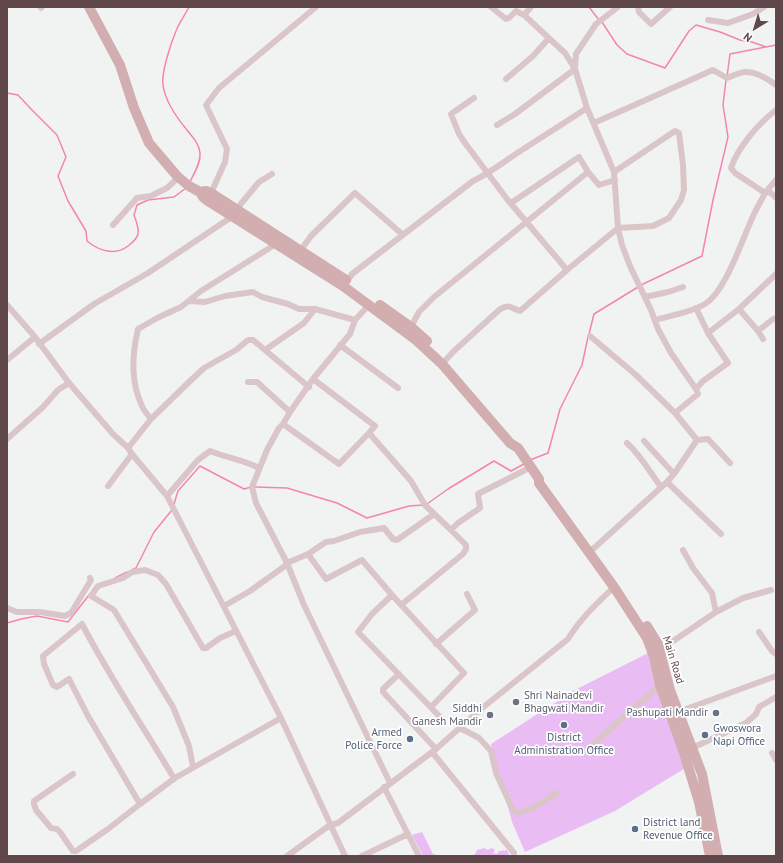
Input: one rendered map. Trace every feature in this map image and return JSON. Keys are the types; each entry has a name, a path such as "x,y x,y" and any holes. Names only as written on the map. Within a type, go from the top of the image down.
{"main road":[{"path":"89,7 120,65 134,108 149,143 179,177 194,190 211,193 235,214 276,244 345,283 369,305 444,362"},
{"path":"200,192 203,197 300,251 411,327 444,362 510,443 520,451 539,479 539,483 614,587 647,638 654,657 660,685 684,753 699,802 712,856"},
{"name":"Main Road","path":"539,479 544,480 593,549 654,637 660,650 670,690 702,774 712,856"}],"street":[{"path":"211,193 225,162 227,149 206,105 218,88 316,7"},
{"path":"491,7 506,19 516,11 524,15 565,53 575,69 587,108 614,172 618,228 622,246 658,329 671,353 698,394 675,413"},
{"path":"524,15 531,7"},
{"path":"638,7 639,12 651,24 670,7"},
{"path":"708,20 728,23 753,14 764,7"},
{"path":"497,125 515,114 575,69 576,54 596,24 616,8"},
{"path":"506,79 533,56 549,38"},
{"path":"594,123 713,70 726,78 744,72 753,74 769,80 776,85"},
{"path":"474,98 451,114 459,134 526,222 567,270"},
{"path":"345,283 352,274 473,182 488,174 587,108"},
{"path":"776,110 748,138 731,168 734,173 765,193 770,192 776,198"},
{"path":"444,362 499,310 505,306 509,306 520,311 618,228 653,226 669,218 681,200 684,190 684,165 679,133 676,131 614,172"},
{"path":"511,203 579,157 588,172 599,185 615,180"},
{"path":"411,327 419,312 434,297 588,172"},
{"path":"38,344 94,304 148,273 235,214 240,205 259,182 272,174"},
{"path":"112,225 137,198 151,196 167,188 179,177"},
{"path":"655,320 696,308 707,303 716,295 754,212 765,193 776,180"},
{"path":"300,251 311,236 355,193 403,235"},
{"path":"152,419 142,407 135,387 134,346 138,329 181,307 201,291 276,244"},
{"path":"708,333 739,309 776,274"},
{"path":"770,279 776,285"},
{"path":"645,297 683,287"},
{"path":"189,301 205,302 225,296 253,292 262,297 288,304 299,309 315,309 355,320"},
{"path":"7,305 35,337 38,344 69,383 113,434 128,448 167,496 281,718 345,856"},
{"path":"369,305 355,320 350,334 313,380 279,428 259,468 252,487 256,503 287,563 304,605 390,783"},
{"path":"696,308 708,333 728,362 696,389"},
{"path":"265,350 304,323 315,309"},
{"path":"739,309 763,339"},
{"path":"758,331 776,318"},
{"path":"590,336 636,375 675,413 697,440"},
{"path":"7,360 35,337"},
{"path":"128,448 152,419 204,368 236,350 248,340 253,340 309,387"},
{"path":"340,345 398,388"},
{"path":"283,424 339,464 375,426 313,380"},
{"path":"248,382 257,382 290,412"},
{"path":"7,439 43,407 58,390 69,383"},
{"path":"369,434 411,481 425,505 466,545 466,550 463,554 401,605"},
{"path":"697,440 708,439 730,463"},
{"path":"593,549 667,482 697,440"},
{"path":"644,441 674,474"},
{"path":"627,443 636,451 661,487"},
{"path":"167,496 198,460 210,451 249,463 259,468"},
{"path":"108,486 132,454"},
{"path":"451,530 458,523 480,508 478,494 530,466"},
{"path":"667,482 721,534"},
{"path":"224,606 250,591 287,563 308,554 326,542 334,541 360,532 384,528 393,539 397,540 434,514"},
{"path":"683,550 693,568 712,593 716,612"},
{"path":"308,554 326,579 362,560 392,596 464,674 431,707"},
{"path":"193,767 189,746 173,707 114,610 91,596 98,586 122,578 132,572 144,570 158,575 166,584 203,648 206,648 220,638 236,631"},
{"path":"7,608 18,612 40,612 65,616 70,613 91,580 90,578"},
{"path":"288,856 330,825 338,823 434,750 481,709 568,639 586,614 614,587"},
{"path":"660,650 716,612 743,598 772,590"},
{"path":"436,644 475,610 466,594"},
{"path":"392,596 372,614 358,632 443,720"},
{"path":"140,804 88,716 69,679 57,687 53,685 44,664 43,656 82,624 102,663 127,700 175,778"},
{"path":"759,632 772,651 776,654"},
{"path":"399,674 383,690 383,692 434,750 514,853"},
{"path":"678,712 776,676"},
{"path":"590,747 660,685"},
{"path":"692,748 746,723 756,714 759,707 776,697"},
{"path":"73,774 34,801 34,804 36,810 51,828 57,829 73,851 76,851 108,829 175,778 281,718"},
{"path":"460,728 479,738 491,751 496,773 512,808 517,813 533,808 557,793"},
{"path":"772,753 776,760"},
{"path":"384,787 419,856"},
{"path":"362,856 408,834"}],"shaded area":[{"path":"648,653 687,767 615,811 525,852 512,822 491,744 569,693"},
{"path":"422,832 433,854 440,856 423,856 412,835"},
{"path":"485,848 487,850 492,848 495,850 493,853 497,854 499,851 507,850 510,856 474,856 477,850"}],"waterway":[{"path":"189,7 174,36 163,73 163,85 172,109 199,149 200,157 197,168 190,182"},
{"path":"589,7 599,20"},
{"path":"602,22 617,45 627,54 665,68 689,31 696,25 766,47"},
{"path":"727,77 730,54 776,45"},
{"path":"641,285 702,256 713,200 728,137 723,105 726,80"},
{"path":"7,93 18,95 57,135 66,157 58,176 68,201 86,231 87,241 102,250 118,251 133,242 138,234 138,226 134,215 137,205 148,200 174,197 186,188"},
{"path":"589,334 594,314 638,287"},
{"path":"530,460 548,453 560,409 582,365 588,337"},
{"path":"427,504 448,489 494,461 511,471 524,464"},
{"path":"174,504 178,491 200,466 244,489 251,487"},
{"path":"255,487 287,488 337,503 367,518 409,506 424,505"},
{"path":"133,569 136,568 154,532 172,510"},
{"path":"115,578 127,572"},
{"path":"7,623 37,616 68,622 89,595"}],"place":[{"name":"Shri Nainadevi Bhagwati Mandir","path":"516,702"},
{"name":"Pashupati Mandir","path":"716,713"},
{"name":"Siddhi Ganesh Mandir","path":"490,715"},
{"name":"District Administration Office","path":"564,725"},
{"name":"Gwoswora Napi Office","path":"705,735"},
{"name":"Armed Police Force","path":"410,739"},
{"name":"District land Revenue Office","path":"635,829"}]}
